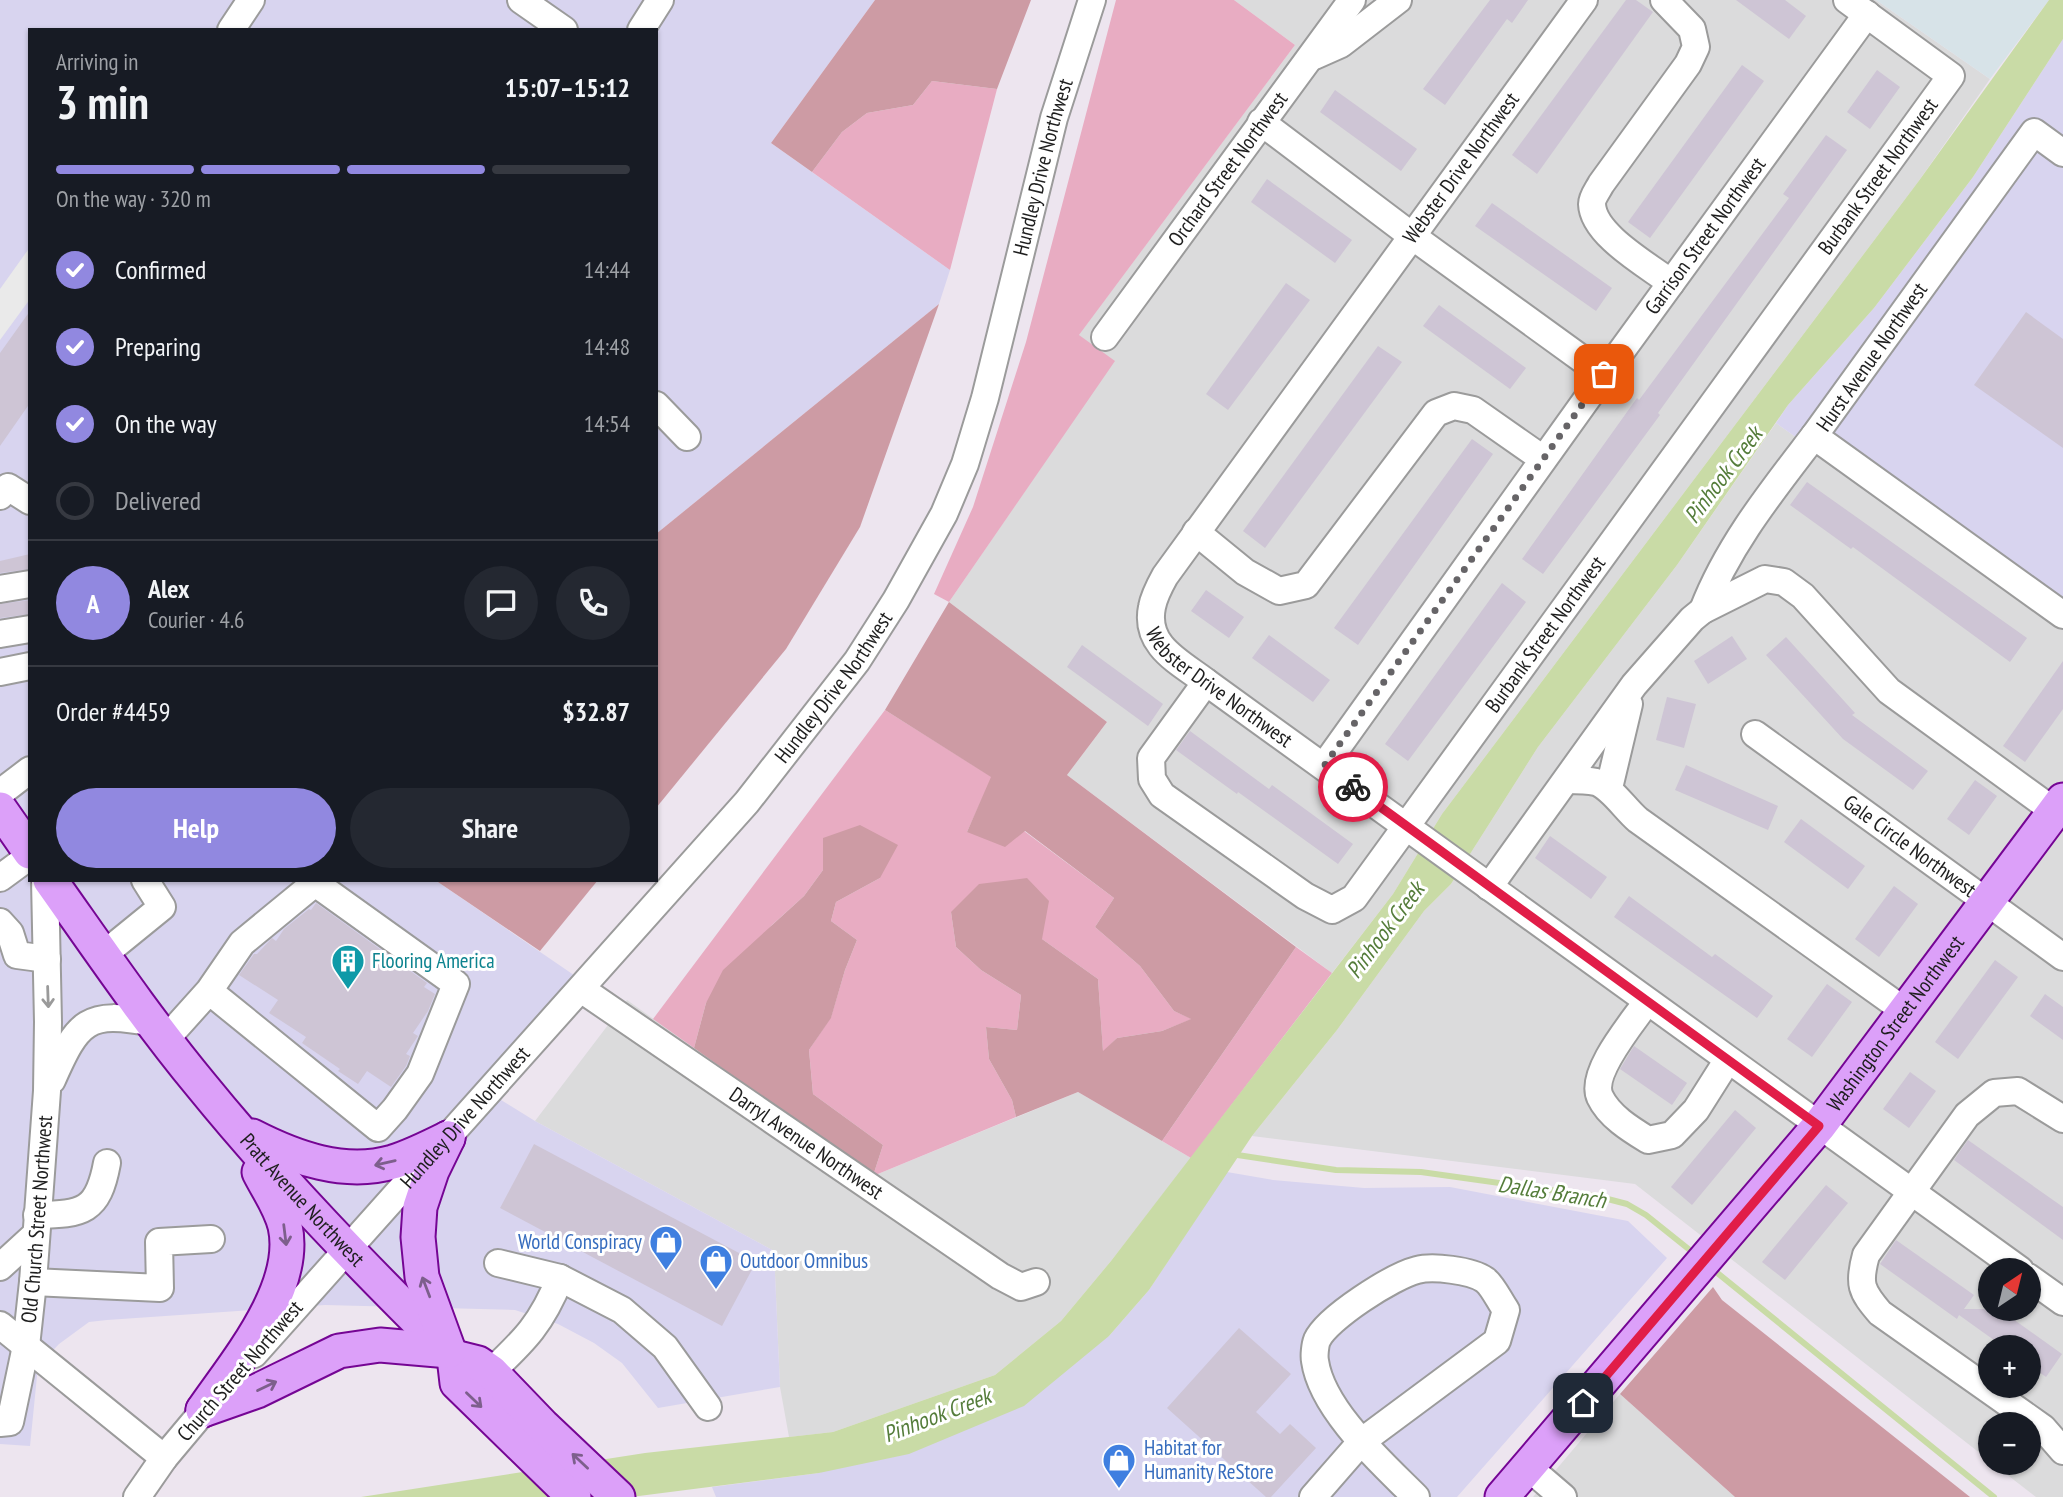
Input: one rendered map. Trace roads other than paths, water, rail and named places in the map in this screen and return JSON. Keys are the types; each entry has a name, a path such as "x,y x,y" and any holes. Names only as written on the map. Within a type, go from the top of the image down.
{"main road":[{"name":"Washington Street Northwest","path":"1502,1497 1819,1126 2059,806"},
{"path":"2,813 28,851"},
{"name":"Pratt Avenue Northwest","path":"48,882 158,1032 238,1129 348,1250 451,1354 457,1383 574,1497"},
{"path":"238,1129 276,1149 308,1160 368,1167 413,1155 448,1138"},
{"path":"203,1410 250,1342 275,1298 287,1249 285,1227 279,1208 238,1129"},
{"path":"448,1138 432,1171 420,1207 418,1237 422,1278 451,1354"},
{"path":"203,1410 257,1391 339,1351 380,1345 451,1354 478,1363 491,1372 618,1497"}],"street":[{"path":"232,28 251,0"},
{"path":"521,0 561,28"},
{"path":"642,28 660,0"},
{"name":"Hundley Drive Northwest","path":"348,1250 747,802 857,661 919,562 965,464 985,398 1054,118 1092,0"},
{"name":"Orchard Street Northwest","path":"1105,337 1352,0"},
{"path":"1312,56 1341,44 1398,0"},
{"name":"Webster Drive Northwest","path":"1584,0 1165,576 1152,606 1151,631 1164,650 1206,682 1406,825 1646,1003 2003,1258"},
{"path":"1664,0 1692,29 1696,47 1688,64 1601,184 1592,201 1595,218 1605,233 1671,283"},
{"name":"Garrison Street Northwest","path":"1324,766 1671,283 1857,7"},
{"name":"Burbank Street Northwest","path":"1206,682 1151,758 1152,779 1162,795 1305,896 1332,910 1354,898 1951,76 1857,7"},
{"path":"1261,121 1412,236 1604,374"},
{"name":"Hurst Avenue Northwest","path":"2063,153 2034,132 1814,436 2063,615"},
{"path":"1196,532 1245,572 1279,590 1306,585 1436,413 1454,406 1473,410 1543,459"},
{"path":"658,407 687,437"},
{"path":"1703,610 1712,586 1757,509 1814,436"},
{"path":"0,496 8,487 28,500"},
{"path":"1735,544 1765,579"},
{"path":"1484,884 1567,780 1633,685 1692,619 1703,610 1765,579 1784,582 1803,596 1889,691 2059,806"},
{"path":"0,589 28,584"},
{"path":"0,634 28,629"},
{"path":"0,672 28,666"},
{"path":"1609,788 1633,685"},
{"name":"Gale Circle Northwest","path":"1755,734 2063,957"},
{"path":"2,813 28,773"},
{"path":"1567,780 1595,782 1609,788 1621,805 1638,820 1905,1011"},
{"path":"0,878 28,856"},
{"name":"Old Church Street Northwest","path":"0,1423 10,1422 26,1346 33,1282 47,1091 47,882"},
{"path":"103,955 162,907 146,882"},
{"path":"158,1032 209,991 242,943 315,883 456,984 420,1074 395,1109 377,1128 209,991"},
{"path":"0,922 10,933 17,955 47,958"},
{"name":"Darryl Avenue Northwest","path":"581,989 1000,1276 1021,1287 1036,1282"},
{"path":"1646,1003 1612,1051 1599,1077 1599,1095 1611,1112 1626,1126 1648,1140 1672,1135 1696,1110 1727,1061"},
{"name":"Old Church Street Northwest","path":"47,1091 74,1037 90,1022 113,1016 158,1032"},
{"path":"2063,1119 2018,1091 1994,1093 1967,1115 1867,1255 1860,1276 1864,1295 1880,1313 2043,1428 2063,1451"},
{"path":"0,1267 36,1225 62,1214 86,1209 103,1188 107,1163"},
{"path":"33,1282 160,1288 159,1242 211,1239"},
{"name":"Church Street Northwest","path":"137,1497 203,1410 348,1250"},
{"path":"498,1263 560,1278 622,1310 665,1347 708,1407"},
{"path":"1313,1497 1362,1442 1497,1341 1506,1310 1485,1280 1459,1270 1419,1269 1395,1278 1329,1324 1316,1341 1315,1360 1325,1394 1362,1442 1416,1497"},
{"path":"491,1372 529,1336 550,1303 560,1278"},
{"path":"2041,1286 2063,1302"},
{"path":"0,1325 164,1458"},
{"path":"1528,1467 1563,1497"}],"water":[{"name":"Pinhook Creek","path":"2049,0 2063,0 2063,39 1973,177 1874,308 1788,405 1677,565 1538,747 1451,884 1424,911 1337,1030 1252,1136 1149,1290 1109,1336 1024,1406 909,1454 819,1473 631,1497 361,1497 645,1453 833,1432 995,1375 1061,1321 1111,1261 1393,894 1442,814 1918,182"}],"waterway":[{"name":"Dallas Branch","path":"1231,1154 1336,1170 1421,1172 1600,1197 1627,1204 1646,1215 1696,1255"},
{"name":"Dallas Branch","path":"1710,1267 1994,1497"}],"place":[{"name":"Flooring America","path":"348,991"},
{"name":"World Conspiracy","path":"666,1272"},
{"name":"Outdoor Omnibus","path":"716,1291"},
{"name":"Habitat for Humanity ReStore","path":"1119,1490"}]}
